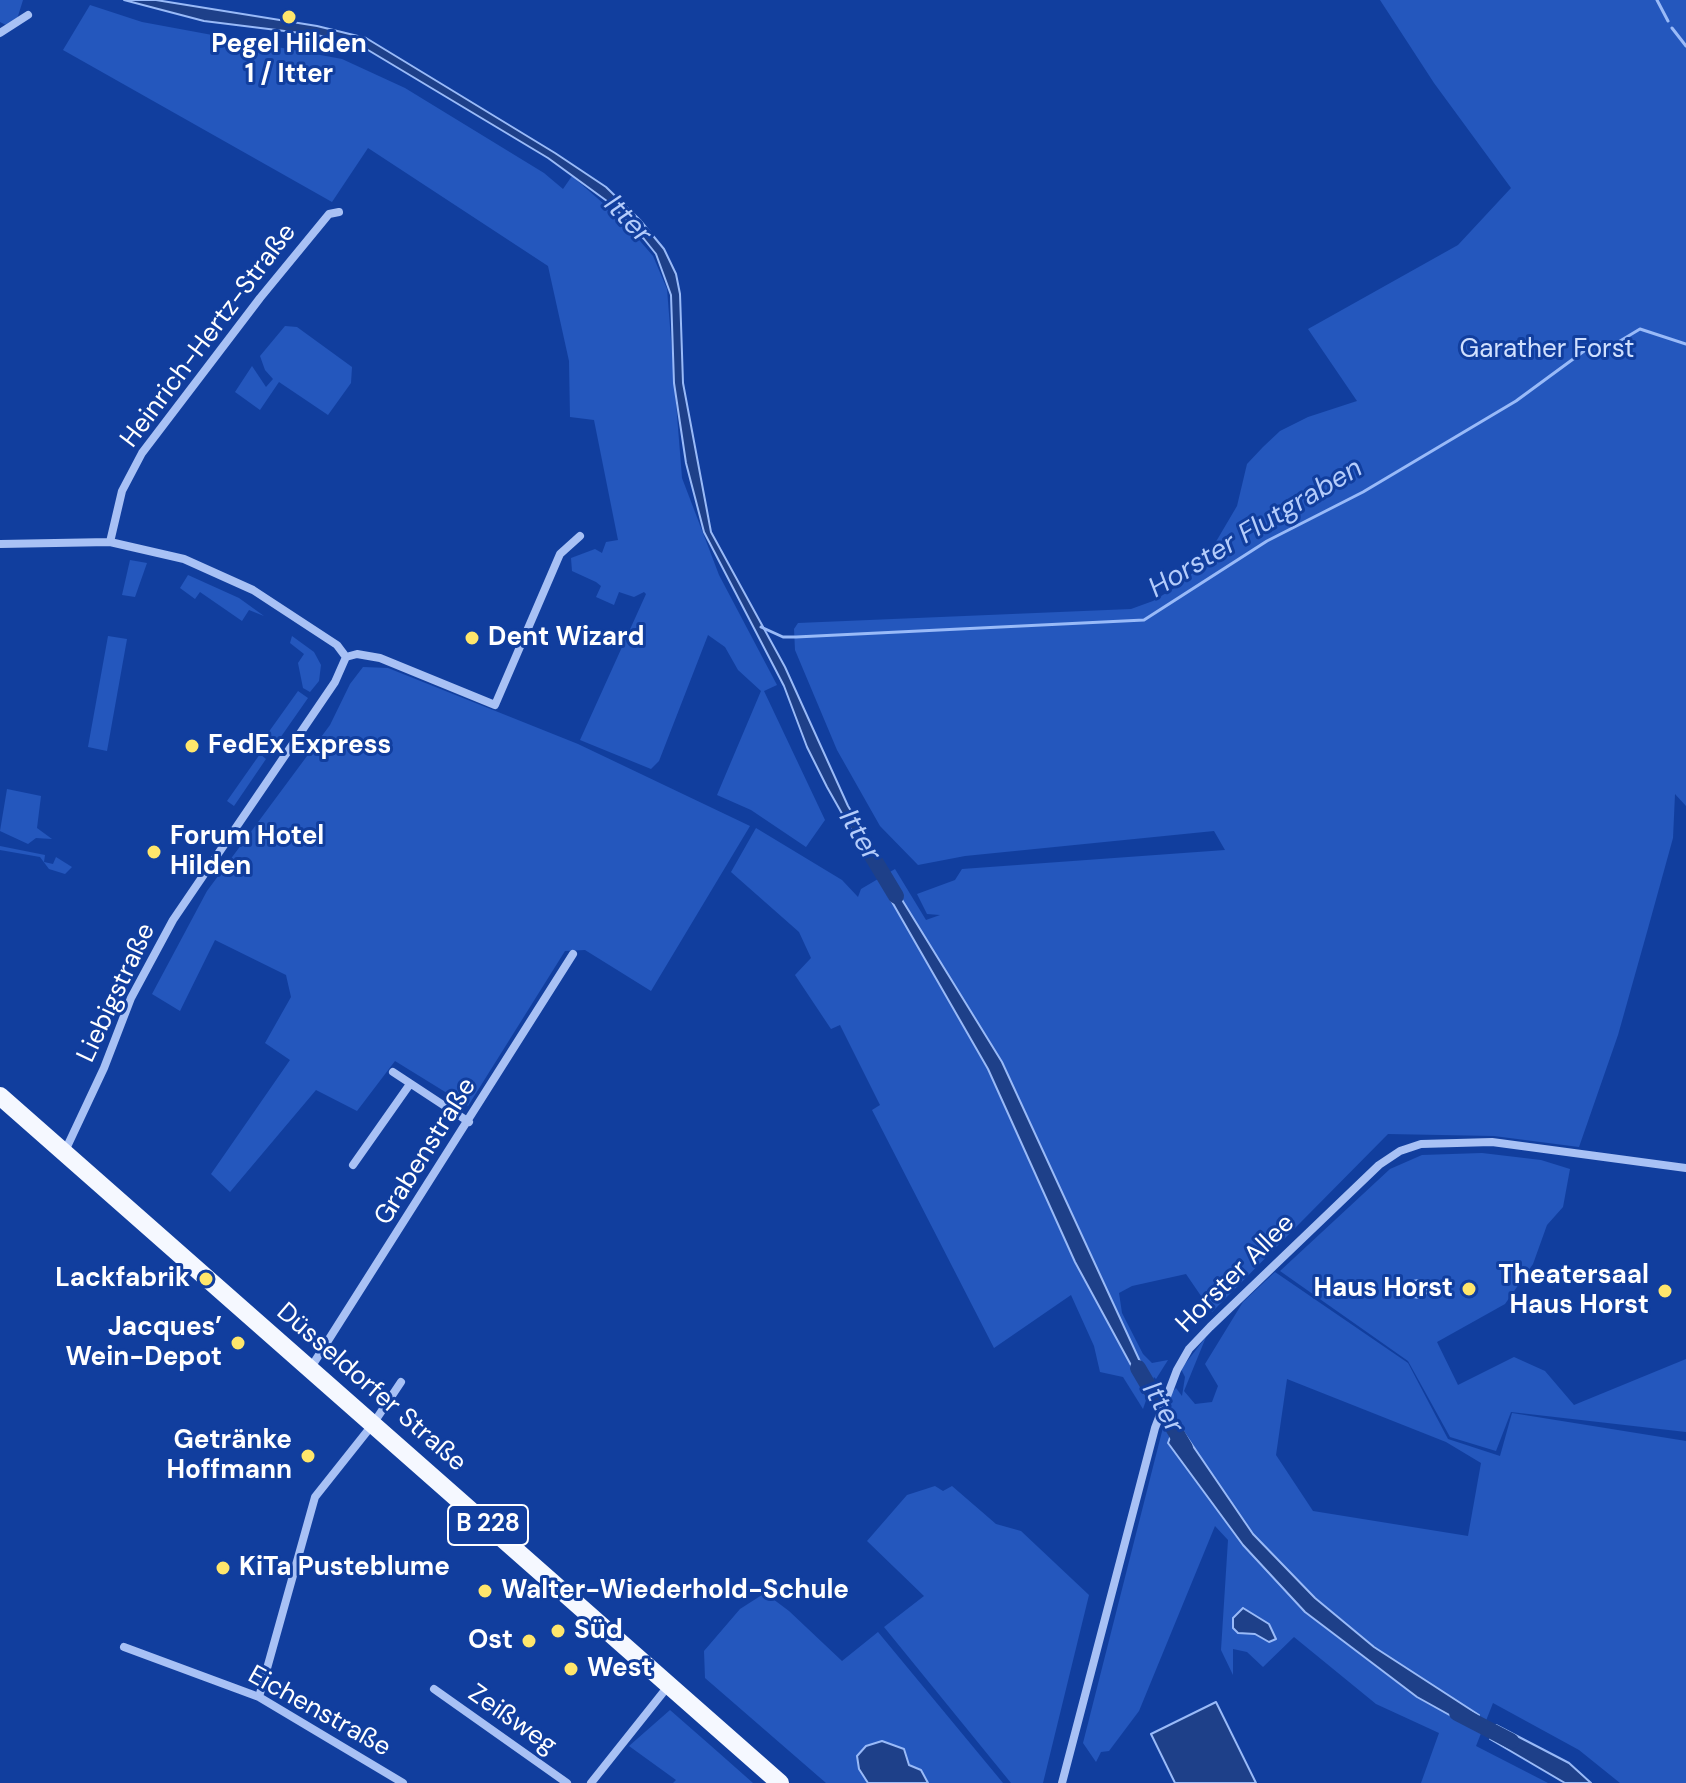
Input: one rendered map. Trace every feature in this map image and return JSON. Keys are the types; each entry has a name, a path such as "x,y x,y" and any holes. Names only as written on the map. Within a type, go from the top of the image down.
{"main road":[{"name":"Düsseldorfer Straße","path":"0,1096 780,1783"}],"street":[{"path":"0,33 28,15"},
{"name":"Heinrich-Hertz-Straße","path":"110,542 122,491 142,453 269,287 329,214 339,212"},
{"path":"0,544 110,542 184,559 253,590 337,645 346,657 357,654 380,658 495,705 560,554 580,536"},
{"name":"Liebigstraße","path":"65,1152 104,1068 131,998 173,920 335,682 346,657"},
{"name":"Grabenstraße","path":"310,1370 573,954"},
{"path":"393,1072 469,1122"},
{"path":"353,1165 410,1084"},
{"name":"Horster Allee","path":"1062,1783 1155,1428 1177,1370 1199,1338 1332,1206 1400,1151 1440,1141 1492,1142 1686,1168"},
{"path":"259,1697 315,1497 373,1424 401,1382"},
{"name":"Eichenstraße","path":"124,1647 259,1697 403,1783"},
{"path":"591,1783 670,1684"},
{"name":"Zeißweg","path":"434,1689 567,1783"}],"green space":[{"path":"0,0 23,0 14,29 0,22"},
{"name":"Garather Forst","path":"1380,0 1686,0 1686,806 1675,794 1673,838 1618,1035 1579,1147 1494,1136 1388,1134 1212,1312 1186,1274 1132,1286 1119,1293 1122,1313 1143,1354 1152,1363 1168,1360 1156,1379 1154,1377 1143,1409 1123,1377 1100,1372 1094,1346 1071,1295 994,1348 872,1110 880,1105 840,1025 831,1029 795,975 811,958 799,932 731,872 756,828 842,880 858,897 861,889 895,869 926,920 940,915 927,914 917,894 955,880 962,869 1225,850 1214,831 965,856 918,865 880,826 837,750 795,650 794,629 798,623 1131,609 1153,601 1181,584 1204,562 1237,506 1247,464 1263,447 1280,431 1308,417 1357,401 1308,329 1458,245 1511,188 1434,83"},
{"path":"90,5 142,22 342,59 405,88 544,173 563,189 572,176 621,219 653,256 667,289 682,478 719,575 777,685 764,691 825,820 806,847 751,810 717,795 761,691 738,670 725,647 708,635 659,761 651,769 580,740 646,594 644,592 634,597 619,592 614,605 596,597 601,586 572,571 571,558 595,549 602,553 606,542 618,540 594,420 570,417 569,361 548,266 368,148 332,202 63,50"},
{"path":"285,326 297,327 352,367 351,383 328,415 279,382 260,410 235,392 252,366 266,387 273,379 265,370 260,356"},
{"path":"130,560 147,563 135,597 122,595"},
{"path":"188,575 239,598 264,616 249,610 242,621 200,592 195,599 180,588"},
{"path":"108,636 127,639 107,751 88,747"},
{"path":"292,636 314,652 321,665 319,681 310,692 303,688 298,663 304,654 290,643"},
{"path":"363,667 388,668 578,744 750,826 651,991 585,950 565,951 468,1106 395,1061 357,1111 316,1090 230,1192 211,1174 290,1060 265,1043 291,997 286,975 215,940 180,1011 152,994 207,891 330,725 350,684"},
{"path":"298,691 308,698 271,751 263,740"},
{"path":"260,754 266,759 234,806 227,801"},
{"path":"7,789 41,796 37,828 52,839 36,838 28,844 0,831"},
{"path":"0,846 45,855 44,862 53,864 56,857 72,867 65,874 49,869 40,857 0,850"},
{"path":"1482,1153 1541,1160 1570,1169 1563,1207 1547,1225 1533,1264 1505,1304 1437,1342 1458,1385 1514,1357 1545,1371 1574,1405 1686,1359 1686,1432 1511,1412 1496,1451 1450,1437 1408,1361 1280,1271 1390,1169 1422,1155"},
{"path":"1275,1272 1408,1363 1448,1439 1500,1456 1512,1413 1686,1441 1686,1783 1620,1783 1579,1750 1493,1703 1476,1746 1548,1783 1421,1783 1439,1733 1376,1704 1294,1637 1263,1667 1247,1652 1233,1649 1233,1675 1221,1650 1228,1540 1215,1526 1139,1711 1109,1751 1101,1752 1096,1762 1083,1743 1172,1392 1176,1388 1182,1396 1185,1377 1181,1369 1206,1337 1184,1391 1195,1404 1212,1402 1218,1386 1205,1364 1243,1302","holes":["1287,1379 1446,1442 1481,1463 1468,1536 1313,1511 1276,1455"]},
{"path":"935,1486 943,1491 952,1486 996,1524 1021,1531 1089,1595 1043,1783 1011,1783 884,1627 924,1596 867,1541 907,1495"},
{"path":"765,1593 842,1661 878,1632 1003,1783 826,1783 705,1678 704,1651 740,1609"},
{"path":"670,1710 753,1783 673,1783 676,1780 629,1746"}],"water":[{"path":"124,0 156,0 317,26 366,38 555,153 606,187 640,220 664,249 676,274 680,294 683,383 711,532 785,667 848,806 884,866 875,872 827,787 807,747 784,686 704,532 686,463 674,383 671,295 656,254 644,239 611,204 548,158 363,47 317,35 204,21"},
{"path":"888,877 1002,1062 1149,1381 1145,1391 1075,1262 988,1069 880,881"},
{"path":"1418,1280 1427,1289 1418,1298 1409,1289"},
{"path":"1176,1421 1253,1534 1315,1598 1374,1647 1479,1715 1471,1727 1417,1697 1305,1612 1243,1545 1168,1443"},
{"path":"1243,1608 1269,1624 1276,1639 1269,1642 1255,1634 1238,1633 1233,1628 1233,1618"},
{"path":"1216,1702 1256,1783 1175,1783 1151,1734"},
{"path":"1496,1725 1569,1763 1591,1783 1565,1783 1490,1739"},
{"path":"882,1741 904,1749 909,1765 921,1770 928,1783 868,1783 859,1769 857,1756 866,1746"}],"waterway":[{"path":"1657,0 1668,21"},
{"path":"1672,28 1686,46"},
{"name":"Horster Flutgraben","path":"761,627 783,637 796,637 1144,620 1267,541 1363,492 1516,401 1595,343 1615,344 1640,329 1686,344"},
{"name":"Itter","path":"869,851 896,896"},
{"name":"Itter","path":"1138,1368 1185,1448"},
{"name":"Itter","path":"1457,1713 1511,1741"}],"place":[{"name":"Pegel Hilden 1 / Itter","path":"289,17"},
{"name":"Dent Wizard","path":"472,638"},
{"name":"FedEx Express","path":"192,746"},
{"name":"Forum Hotel Hilden","path":"154,852"},
{"name":"Lackfabrik","path":"206,1279"},
{"name":"Haus Horst","path":"1469,1289"},
{"name":"Theatersaal Haus Horst","path":"1665,1291"},
{"name":"Jacques’ Wein-Depot","path":"238,1343"},
{"name":"Getränke Hoffmann","path":"308,1456"},
{"name":"KiTa Pusteblume","path":"223,1568"},
{"name":"Walter-Wiederhold-Schule","path":"485,1591"},
{"name":"Süd","path":"558,1631"},
{"name":"Ost","path":"529,1641"},
{"name":"West","path":"571,1669"}]}
